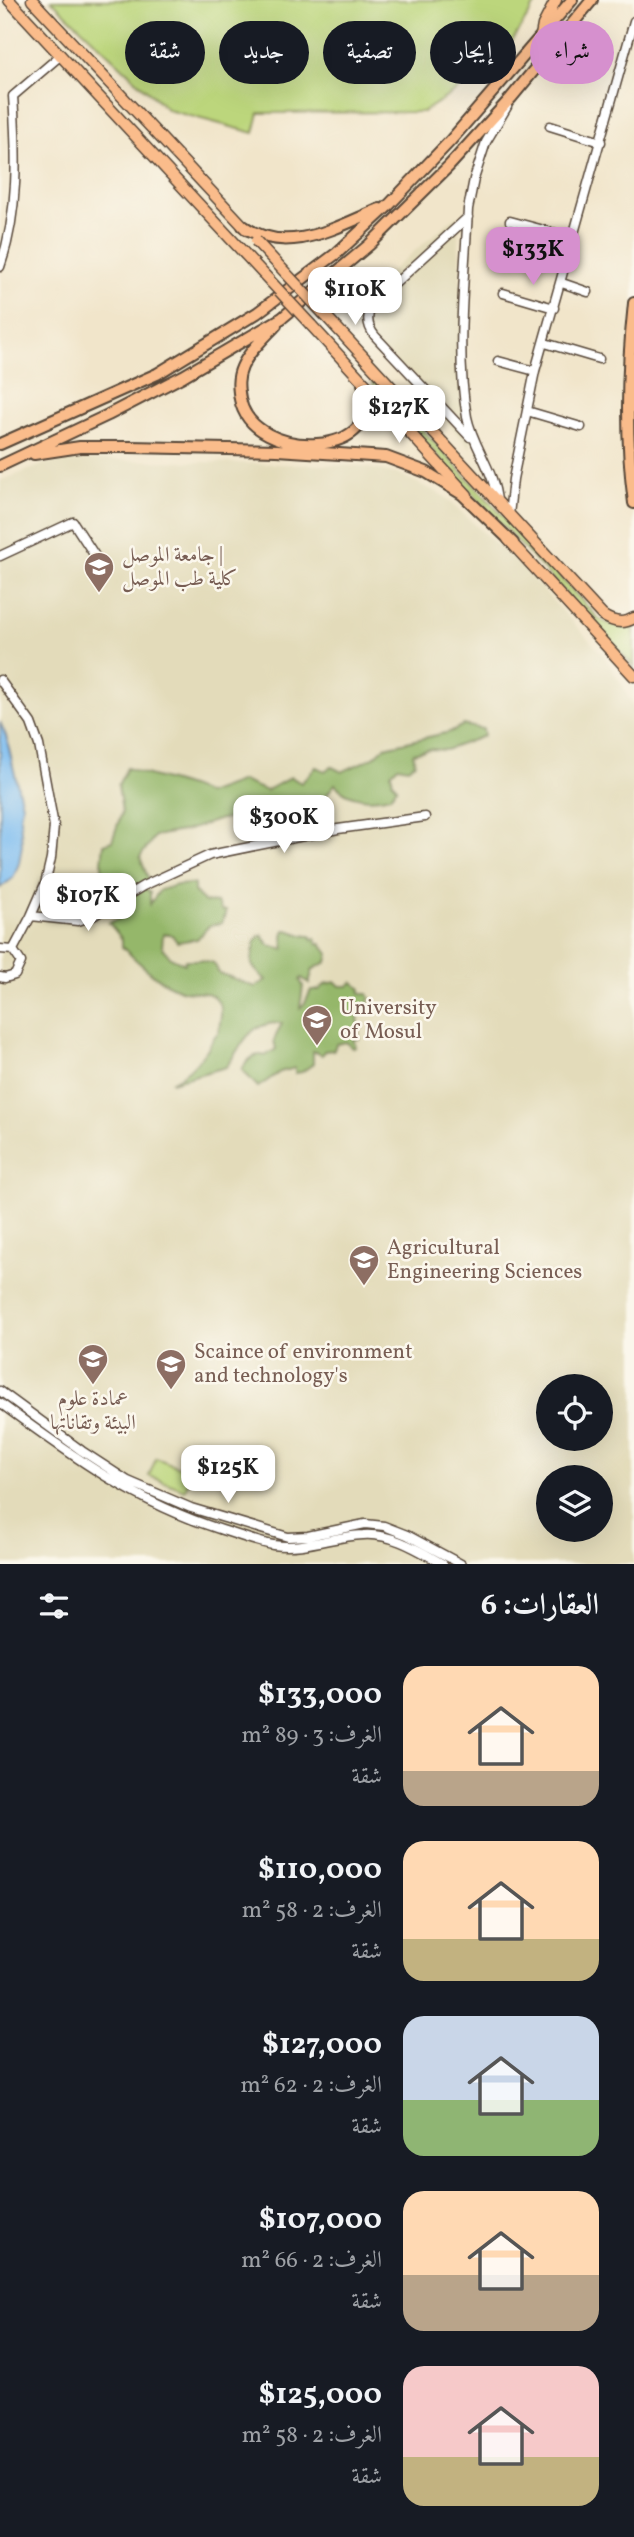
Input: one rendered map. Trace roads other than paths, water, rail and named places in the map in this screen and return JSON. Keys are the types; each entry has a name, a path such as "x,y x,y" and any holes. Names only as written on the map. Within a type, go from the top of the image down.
{"highway":[{"path":"554,21 572,0"},
{"path":"363,384 368,396 366,415 358,427 349,436 333,442 317,443 271,438 260,430 241,406 238,385 242,367 282,318 388,228 511,98 592,0"},
{"path":"0,444 157,374 257,313 337,253 388,205 451,140 530,49"},
{"path":"451,140 464,150"},
{"path":"243,226 264,237 296,241 388,205"},
{"path":"634,303 629,366 634,503"},
{"path":"0,466 183,376 282,318"},
{"path":"24,456 80,447 130,447 291,451 386,457 426,472 461,494 513,543"}],"main road":[{"path":"9,0 634,676"},
{"path":"545,21 556,0"},
{"path":"24,17 34,2 602,615 615,622 634,618"},
{"path":"363,384 376,369"}],"street":[{"path":"509,515 514,471 535,372 634,21"},
{"path":"0,267 6,248 17,177 13,96 61,55"},
{"path":"497,502 496,489 467,418 462,372 471,194 481,154 511,98"},
{"path":"550,126 601,142"},
{"path":"468,217 375,302 368,321 375,336 474,440"},
{"path":"510,221 574,238"},
{"path":"562,284 588,292"},
{"path":"503,293 554,308"},
{"path":"545,344 599,359"},
{"path":"498,361 535,372"},
{"path":"527,411 581,427"},
{"path":"0,556 73,522 99,562"},
{"path":"0,680 31,723 39,745 54,826 45,884 32,916 13,950"},
{"path":"32,916 78,921 93,916 136,890 209,855 338,829 425,817"},
{"path":"0,949 13,950 20,957 21,967 15,975 0,978"},
{"path":"0,1391 128,1481 191,1508 266,1533 288,1537 308,1536 365,1524 384,1526 407,1535 461,1564"},
{"path":"0,1403 108,1480 187,1519 260,1542 280,1545 307,1545 361,1535 384,1536 443,1564"},
{"path":"187,1519 191,1508"}],"water":[{"path":"0,722 6,736 22,805 22,845 13,878 0,888"}],"place":[{"name":"جامعة الموصل | كلية طب الموصل","path":"99,594"},
{"name":"University of Mosul","path":"317,1047"},
{"name":"Agricultural Engineering Sciences","path":"364,1287"},
{"name":"عمادة علوم البيئة وتقاناتها","path":"93,1386"},
{"name":"Scaince of environment and technology's","path":"171,1391"}]}
